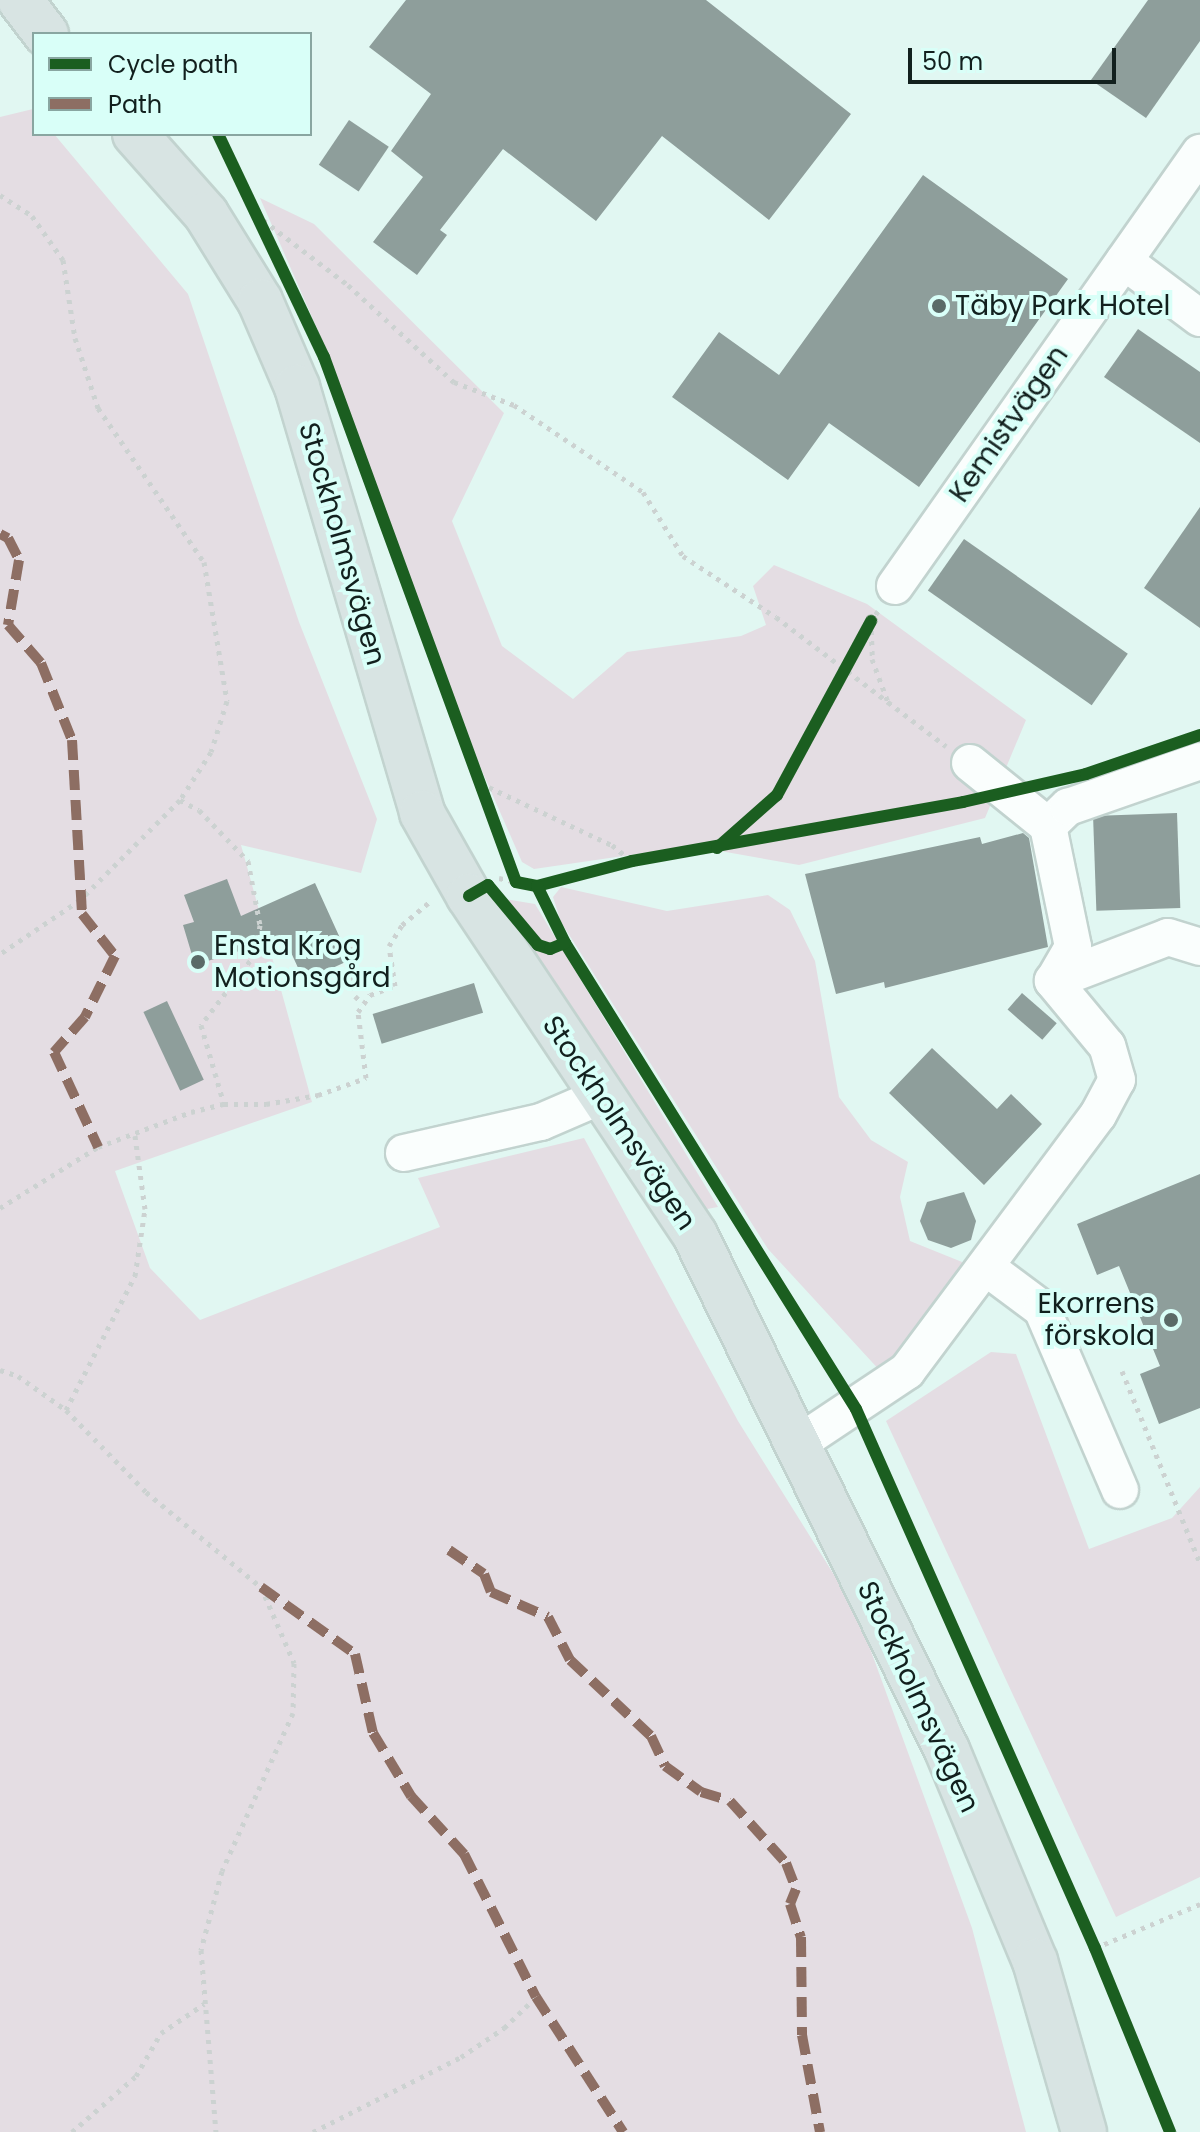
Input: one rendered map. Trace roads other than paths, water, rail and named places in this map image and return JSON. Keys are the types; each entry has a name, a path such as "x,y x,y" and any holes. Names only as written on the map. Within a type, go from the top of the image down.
{"main road":[{"name":"Stockholmsvägen","path":"137,136 206,214 260,301 297,387 422,813 481,894 599,1097 695,1235 947,1750 1035,1961 1084,2132"}],"street":[{"name":"Kemistvägen","path":"895,586 1200,153"},
{"path":"1124,261 1200,318"},
{"path":"1048,826 1068,807 1200,761"},
{"path":"970,763 1048,826 1073,947 1053,981"},
{"path":"1053,981 1168,937 1194,935"},
{"path":"796,1445 907,1371 987,1268 1098,1115 1117,1080 1107,1046 1053,981"},
{"path":"404,1153 541,1122 599,1097"},
{"path":"987,1268 1042,1309 1120,1490"}],"place":[{"name":"Täby Park Hotel","path":"939,306"},
{"name":"Ensta Krog Motionsgård","path":"198,962"},
{"name":"Ekorrens förskola","path":"1171,1320"}]}
